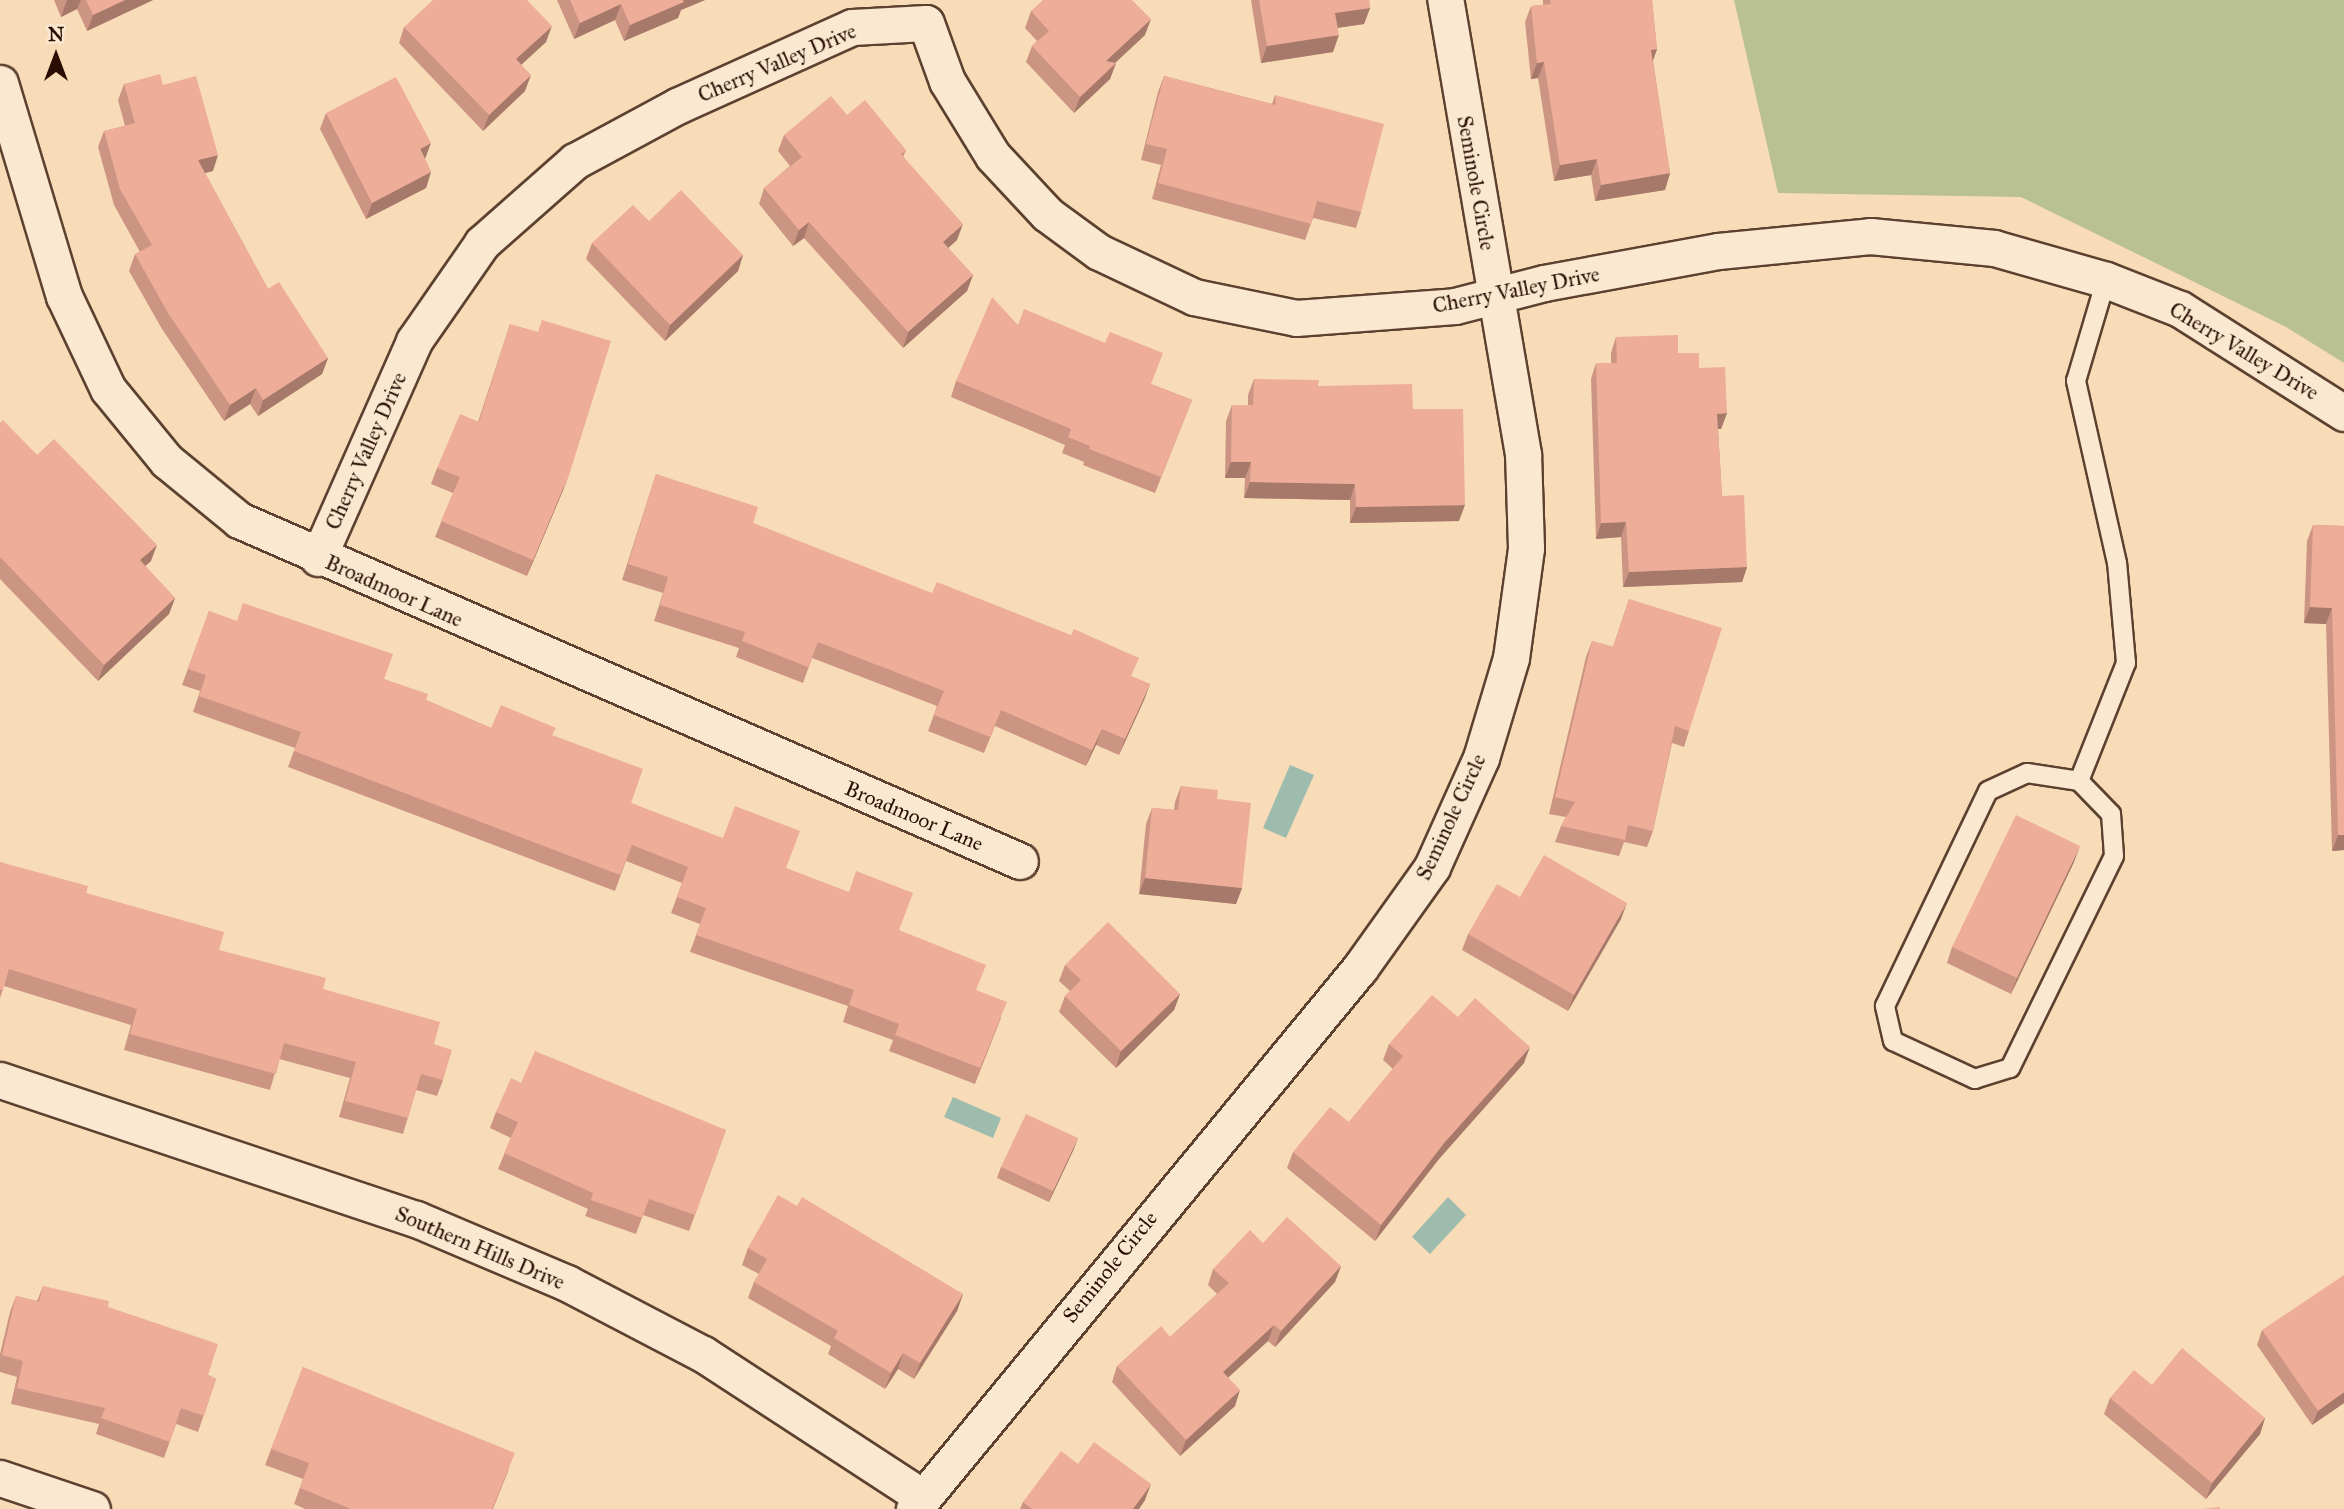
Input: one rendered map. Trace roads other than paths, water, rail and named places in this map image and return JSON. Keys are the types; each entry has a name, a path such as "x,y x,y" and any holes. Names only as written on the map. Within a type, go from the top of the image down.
{"street":[{"name":"Seminole Circle","path":"918,1503 1360,968 1432,867 1481,758 1511,658 1526,548 1523,454 1445,0"},
{"name":"Cherry Valley Drive","path":"318,558 414,341 482,243 575,161 677,106 852,27 926,23 947,81 992,156 1047,214 1099,252 1194,297 1296,318 1455,306 1495,295 1718,251 1870,236 1994,248 2106,280 2180,309 2344,413"},
{"name":"Broadmoor Lane","path":"0,83 64,296 108,389 167,461 239,520 318,558 1020,862"},
{"name":"Southern Hills Drive","path":"0,1080 416,1219 567,1283 704,1354 918,1503"},
{"path":"0,1478 92,1509"}],"lane":[{"path":"2079,781 2126,663 2117,563 2076,381 2106,280"},
{"path":"2027,773 2079,781 2111,814 2114,856 2010,1068 1975,1079 1893,1041 1885,1006 1988,792 2027,773"}]}
